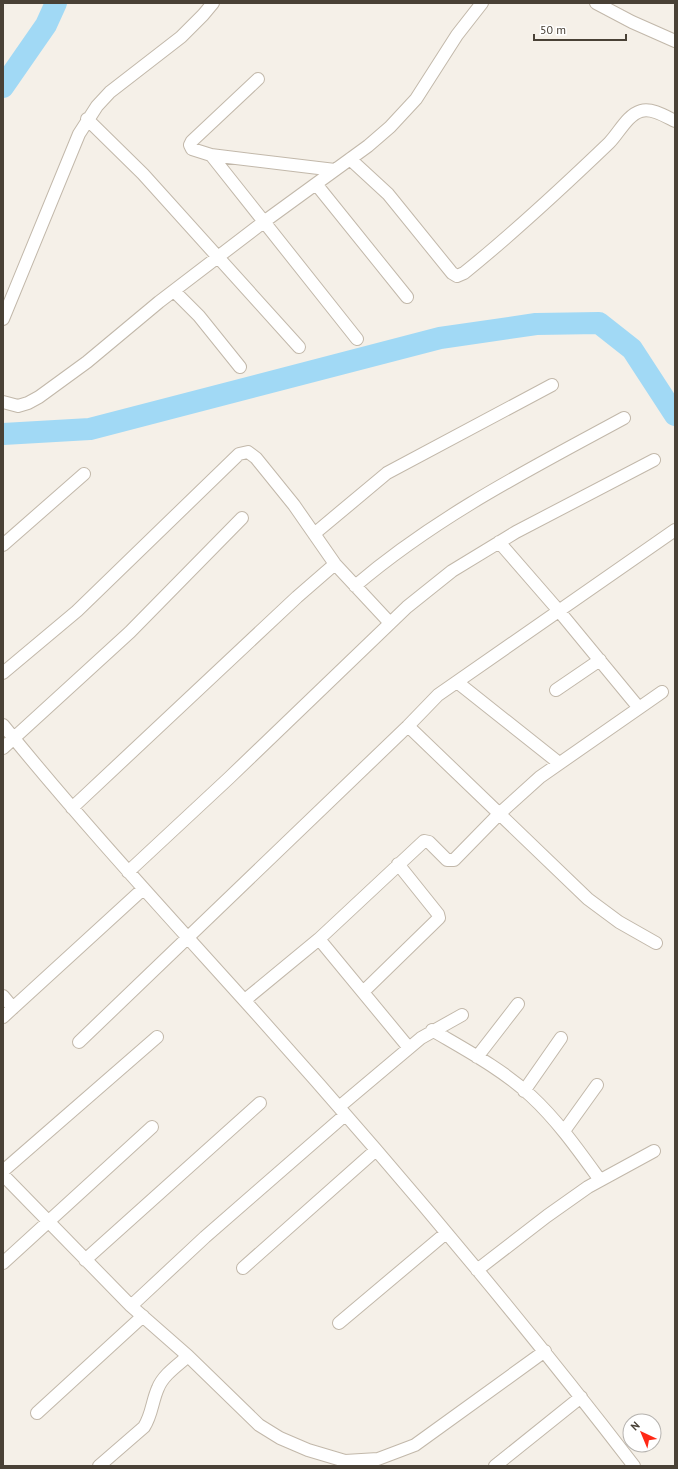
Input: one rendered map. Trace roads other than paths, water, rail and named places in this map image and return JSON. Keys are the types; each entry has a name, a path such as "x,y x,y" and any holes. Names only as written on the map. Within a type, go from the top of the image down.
{"street":[{"path":"3,319 79,134 88,119 110,92 181,37 213,3"},
{"path":"3,402 18,406 39,397 87,362 174,291 265,221 368,146 405,113 482,3"},
{"path":"596,3 632,22 675,41"},
{"path":"258,79 192,141 190,145 192,149 211,155 335,170"},
{"path":"350,159 388,194 452,273 457,276 464,273 511,236 602,150 632,116 640,111 648,110 675,121"},
{"path":"88,119 143,174 299,347"},
{"path":"211,155 265,221 357,339"},
{"path":"316,184 407,297"},
{"path":"174,291 199,316 240,367"},
{"path":"314,534 387,473 552,385"},
{"path":"355,586 380,564 434,525 501,484 624,418"},
{"path":"3,673 77,611 239,454 248,452 256,458 294,505 335,564 390,624"},
{"path":"128,872 407,607 452,571 499,542 654,460"},
{"path":"3,545 84,474"},
{"path":"3,748 15,739 130,632 242,518"},
{"path":"79,1042 188,939 408,726 438,695 675,530"},
{"path":"499,542 559,611 639,708"},
{"path":"72,808 297,597 335,564"},
{"path":"556,690 600,660"},
{"path":"457,682 559,763"},
{"path":"244,1000 319,939 398,864 426,840 447,860 454,860 499,814 540,777 662,692"},
{"path":"3,725 72,808 128,872 244,1000 376,1150 545,1351 634,1466"},
{"path":"408,726 588,899 619,922 656,943"},
{"path":"363,992 439,918 438,914 398,864"},
{"path":"3,1017 144,889"},
{"path":"319,939 409,1048"},
{"path":"3,996 13,1008"},
{"path":"477,1057 518,1004"},
{"path":"131,1306 409,1048 432,1030 462,1015"},
{"path":"432,1030 477,1057 524,1091 564,1131 600,1180"},
{"path":"3,1171 157,1037"},
{"path":"524,1091 561,1038"},
{"path":"564,1131 597,1085"},
{"path":"85,1260 260,1103"},
{"path":"3,1263 152,1128"},
{"path":"243,1268 376,1150"},
{"path":"477,1270 547,1216 600,1180 654,1151"},
{"path":"3,1175 47,1222 131,1306 188,1356 259,1425 280,1438 308,1450 346,1461 378,1459 415,1445 545,1351"},
{"path":"339,1324 446,1234"},
{"path":"37,1414 143,1316"},
{"path":"99,1466 144,1427 148,1421 158,1386 165,1377 188,1356"},
{"path":"495,1466 581,1397"}],"waterway":[{"path":"3,87 46,25 56,3"},
{"path":"3,434 90,429 440,338 536,324 599,323 632,349 675,415"}]}
